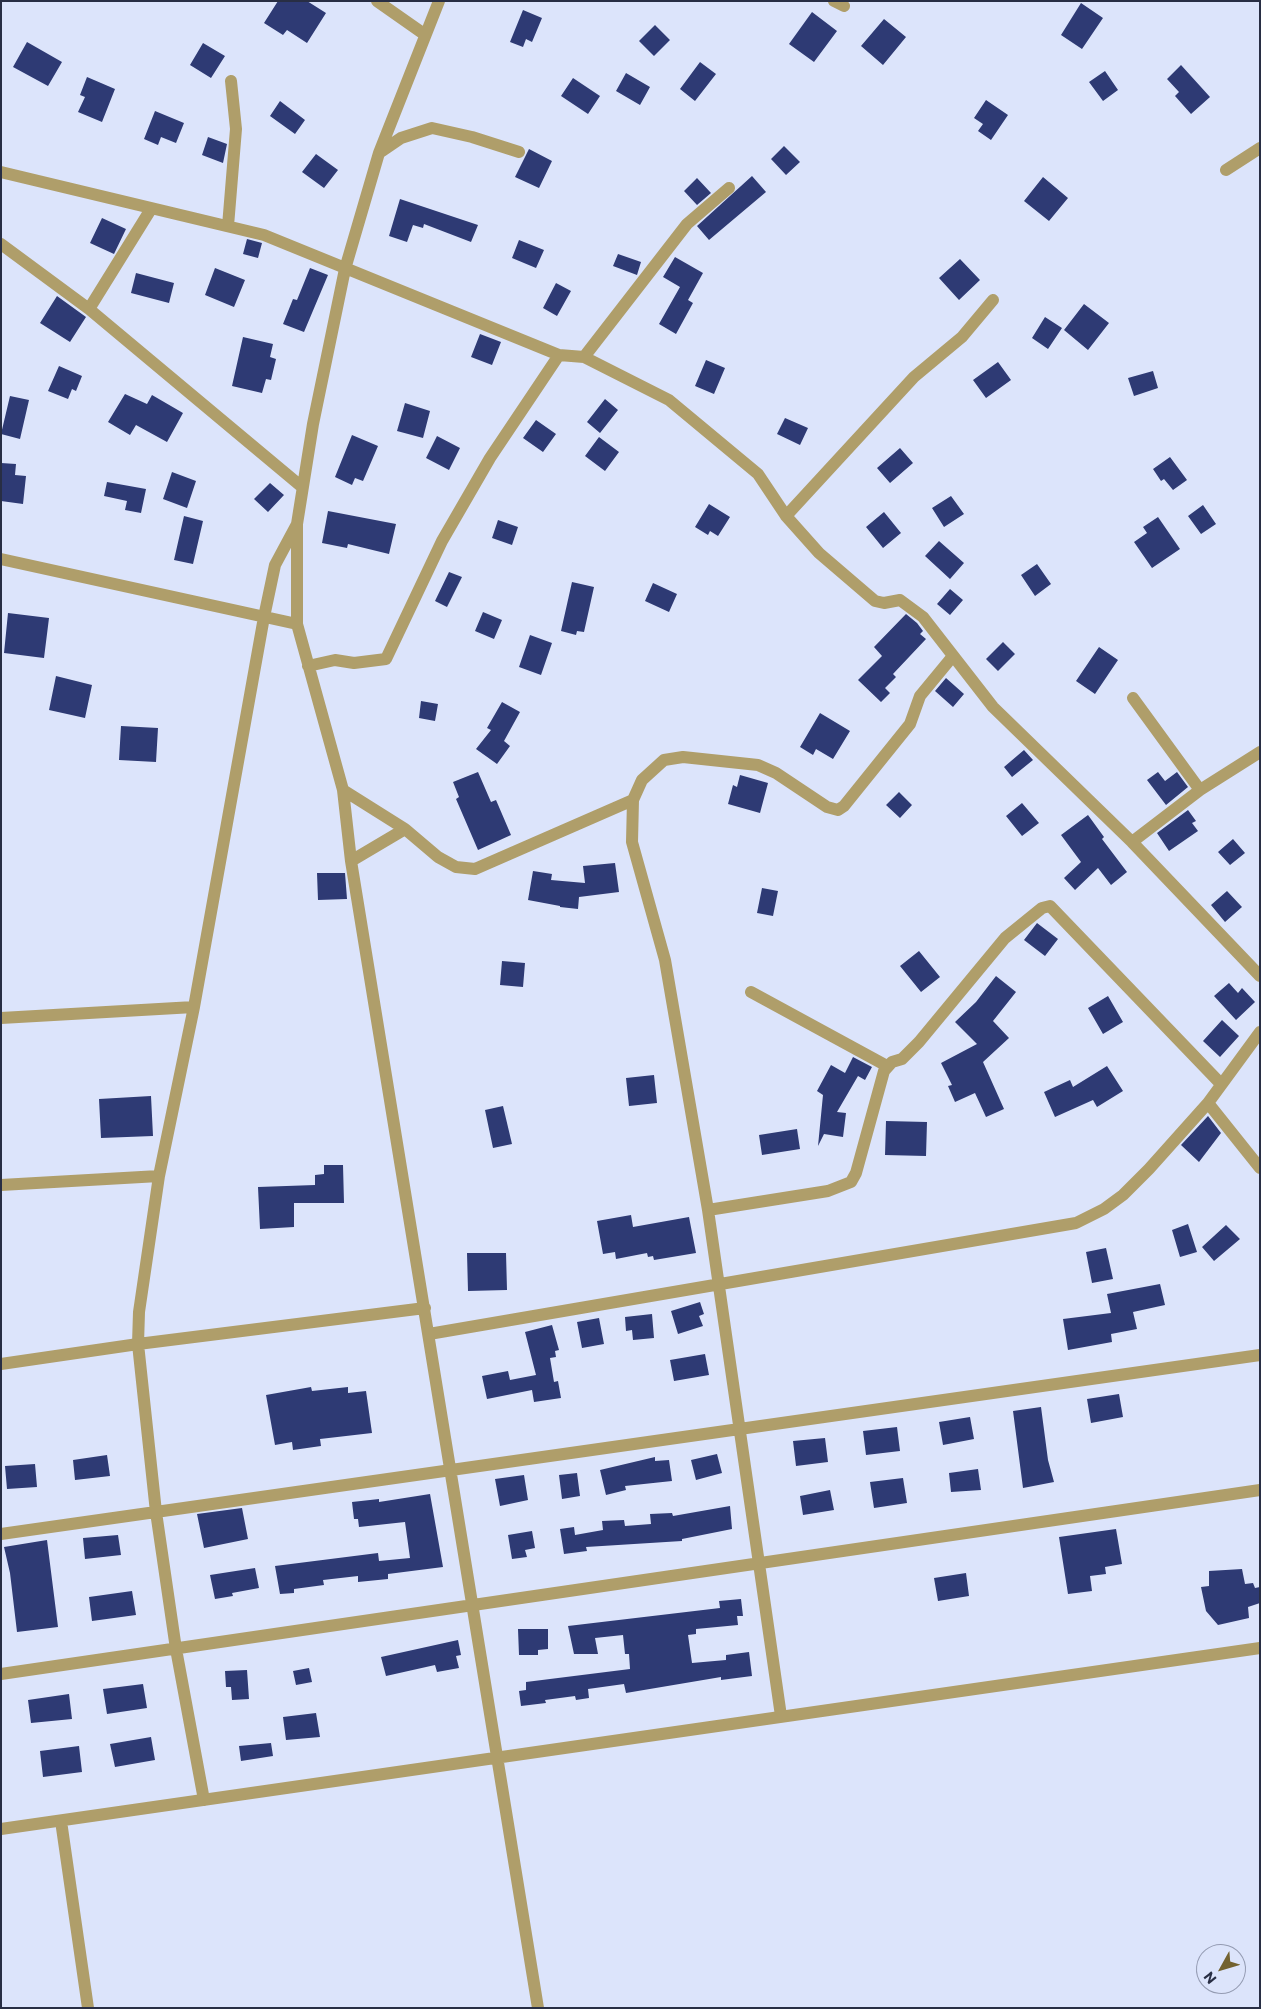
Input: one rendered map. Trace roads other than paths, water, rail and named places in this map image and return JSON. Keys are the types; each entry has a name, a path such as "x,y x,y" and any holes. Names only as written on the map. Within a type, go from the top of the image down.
{"street":[{"path":"377,1 424,34"},
{"path":"439,1 424,34 379,152 345,269 296,524 297,624 343,790 351,861 538,2008"},
{"path":"228,226 236,129 231,81"},
{"path":"379,152 401,138 432,128 472,137 519,152"},
{"path":"1226,170 1260,148"},
{"path":"1,172 264,235 559,355 584,357 669,400 758,474 786,516 818,553 875,601 884,603 900,600 924,617 993,706 1132,842 1260,976"},
{"path":"584,357 687,224 729,188"},
{"path":"88,309 151,209"},
{"path":"1,244 88,309 302,487"},
{"path":"786,516 914,377 962,337 994,300"},
{"path":"308,666 335,660 354,663 386,658 394,647 405,615 446,533 490,458 559,355"},
{"path":"204,1800 176,1649 156,1512 138,1344 143,1275 159,1176 194,1008 264,617 275,565 296,524"},
{"path":"1,559 297,624"},
{"path":"781,1716 708,1210 665,960 632,842 633,800 642,780 664,760 683,757 758,765 776,773 826,807 838,810 844,806 910,724 920,696 953,656"},
{"path":"1134,698 1200,790"},
{"path":"1132,842 1200,790 1260,752"},
{"path":"343,790 405,829 438,857 456,867 475,869 633,800"},
{"path":"351,861 405,829"},
{"path":"708,1210 828,1191 851,1182 856,1173 887,1066 902,1059 932,1028 1005,938 1042,908 1050,906 1220,1083"},
{"path":"751,992 887,1066"},
{"path":"1,1018 194,1008"},
{"path":"429,1334 1076,1223 1104,1209 1123,1195 1149,1169 1208,1103 1220,1083 1260,1032"},
{"path":"1208,1103 1260,1168"},
{"path":"1,1185 159,1176"},
{"path":"1,1364 138,1344 425,1308"},
{"path":"1,1534 1260,1355"},
{"path":"1,1674 1260,1490"},
{"path":"1,1829 1260,1648"},
{"path":"61,1821 88,2008"}]}
